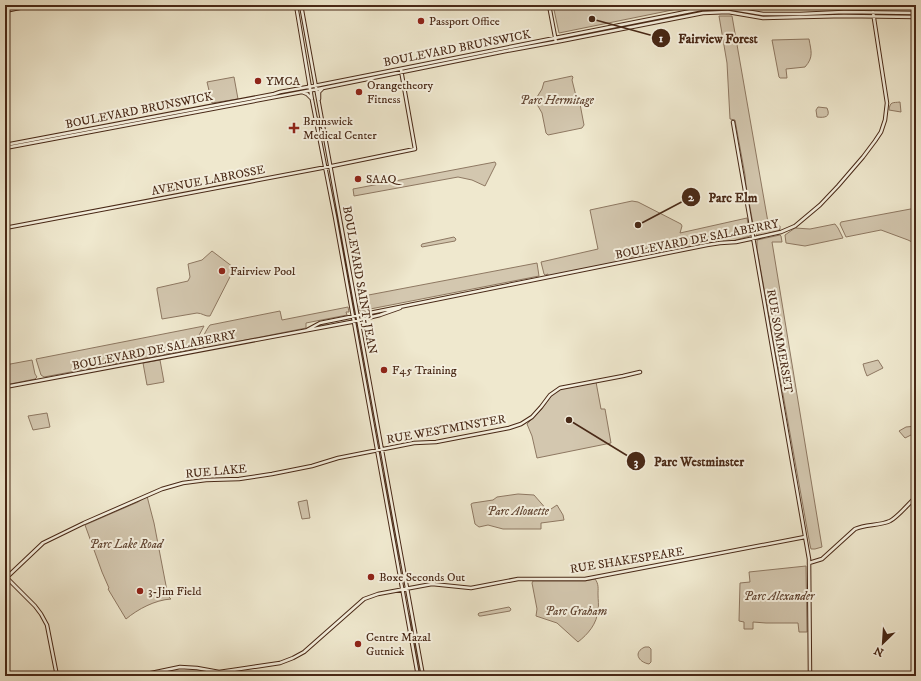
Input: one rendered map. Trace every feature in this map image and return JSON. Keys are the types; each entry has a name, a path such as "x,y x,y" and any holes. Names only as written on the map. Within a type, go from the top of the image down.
{"highway":[{"path":"5,9 20,5"}],"street":[{"path":"5,9 33,5"},
{"name":"BOULEVARD SAINT-JEAN","path":"296,5 312,100 354,321 418,676"},
{"name":"BOULEVARD SAINT-JEAN","path":"301,5 423,676"},
{"path":"549,5 556,42"},
{"name":"BOULEVARD BRUNSWICK","path":"316,88 706,8 727,8 761,14 844,12 916,13"},
{"name":"BOULEVARD BRUNSWICK","path":"5,148 310,88 324,88 401,70 556,42 707,12 728,12 763,18 842,16 916,17"},
{"name":"BOULEVARD DE SALABERRY","path":"307,330 320,323 707,245 753,239 784,231 795,226 820,205 863,157 879,135 886,118 887,99 873,12"},
{"name":"AVENUE LABROSSE","path":"5,228 330,167 415,149 401,70"},
{"name":"BOULEVARD BRUNSWICK","path":"5,145 301,92 310,88"},
{"path":"319,106 319,93 320,90 324,88"},
{"path":"301,92 307,94 312,100"},
{"path":"315,116 321,126 323,126"},
{"name":"RUE SOMMERSET","path":"733,122 809,563 810,676"},
{"name":"BOULEVARD DE SALABERRY","path":"5,387 354,321 380,315 403,307"},
{"name":"RUE WESTMINSTER","path":"382,449 417,443 436,442 512,427 521,424 532,417 542,407 550,395 560,388 640,372"},
{"path":"366,390 372,398"},
{"name":"RUE LAKE","path":"6,578 43,543 84,523 162,489 183,483 206,480 239,479 272,474 382,449"},
{"path":"809,563 822,559 855,529 891,520 916,497"},
{"name":"RUE SHAKESPEARE","path":"137,676 180,667 193,667 219,672 280,663 304,652 366,598 378,594 432,584 471,588 518,579 585,578 805,537"},
{"path":"6,578 42,614 47,625 57,676"}],"green space":[{"path":"553,5 697,5 559,33"},
{"path":"719,16 732,16 769,228 780,226 778,231 757,236 756,230 754,229 735,120 730,119 727,63"},
{"path":"809,39 811,57 808,63 805,67 786,69 787,78 780,78 772,40"},
{"name":"Parc Hermitage","path":"572,76 584,125 582,128 548,135 546,133 542,113 538,106 537,97 544,82"},
{"path":"234,77 238,99 212,103 207,82"},
{"path":"900,102 901,112 889,110 891,104"},
{"path":"818,107 827,108 828,115 825,117 817,117 816,110"},
{"path":"495,162 496,164 485,186 472,180 458,177 354,196 353,189"},
{"path":"632,201 638,202 681,224 682,226 680,233 747,218 750,236 732,241 717,242 548,276 548,274 545,275 541,262 598,249 590,210","holes":["649,248 650,253 626,258 625,253"]},
{"path":"916,208 916,257 913,258 912,242 908,240 881,230 846,237 840,224 841,222"},
{"path":"835,224 843,238 805,246 786,243 785,235 795,228 810,229"},
{"path":"780,235 782,242 772,242 822,547 815,549 811,549 810,545 757,249 757,240"},
{"path":"454,237 456,239 455,241 421,246 422,244"},
{"path":"212,251 234,269 210,316 197,313 162,319 157,288 188,281 190,277 188,264 202,260"},
{"path":"537,263 539,276 360,311 358,297"},
{"path":"348,307 349,312 346,312 347,315 306,323 306,328 205,348 201,345 204,334 210,325 280,311 282,320"},
{"path":"204,326 196,341 196,348 194,349 44,377 41,375 36,359"},
{"path":"32,360 37,377 35,379 5,385 5,365"},
{"path":"160,360 164,382 147,385 143,363"},
{"path":"878,360 883,368 867,376 863,364"},
{"path":"596,382 601,409 605,409 611,443 537,458 532,436 527,424 541,410 552,395 561,388"},
{"path":"47,413 50,427 33,430 28,416"},
{"path":"916,426 916,435 913,434 905,438 899,431 906,427"},
{"path":"384,475 387,486 401,564 397,550"},
{"name":"Parc Alouette","path":"518,494 534,495 548,511 557,505 563,515 564,520 541,523 541,529 503,529 488,525 479,527 475,524 471,504 493,500 497,497"},
{"name":"Parc Lake Road","path":"147,496 154,523 168,596 171,599 159,601 147,606 126,619 108,589 109,588 85,525 138,502"},
{"path":"307,500 310,518 302,519 298,502"},
{"name":"Parc Alexander","path":"806,566 807,632 799,632 798,623 753,622 753,629 744,629 744,622 739,621 740,583 750,582 749,572"},
{"name":"Parc Graham","path":"595,579 598,586 596,620 585,636 578,642 557,623 536,616 537,609 532,583 533,581 585,581"},
{"path":"509,607 511,609 510,611 481,616 478,614 479,613"},
{"path":"409,615 412,627 421,676 420,676"},
{"path":"645,647 649,647 651,649 651,662 649,664 645,663 638,657 639,651"}],"place":[{"name":"Fairview Forest","path":"592,19"},
{"name":"Passport Office","path":"421,21"},
{"name":"YMCA","path":"258,81"},
{"name":"Orangetheory Fitness","path":"359,92"},
{"name":"Brunswick Medical Center","path":"294,128"},
{"name":"SAAQ","path":"358,179"},
{"name":"Parc Elm","path":"638,225"},
{"name":"Fairview Pool","path":"222,271"},
{"name":"F45 Training","path":"384,370"},
{"name":"Parc Westminster","path":"569,420"},
{"name":"Boxe Seconds Out","path":"371,577"},
{"name":"3-Jim Field","path":"140,591"},
{"name":"Centre Mazal Gutnick","path":"358,644"}]}
